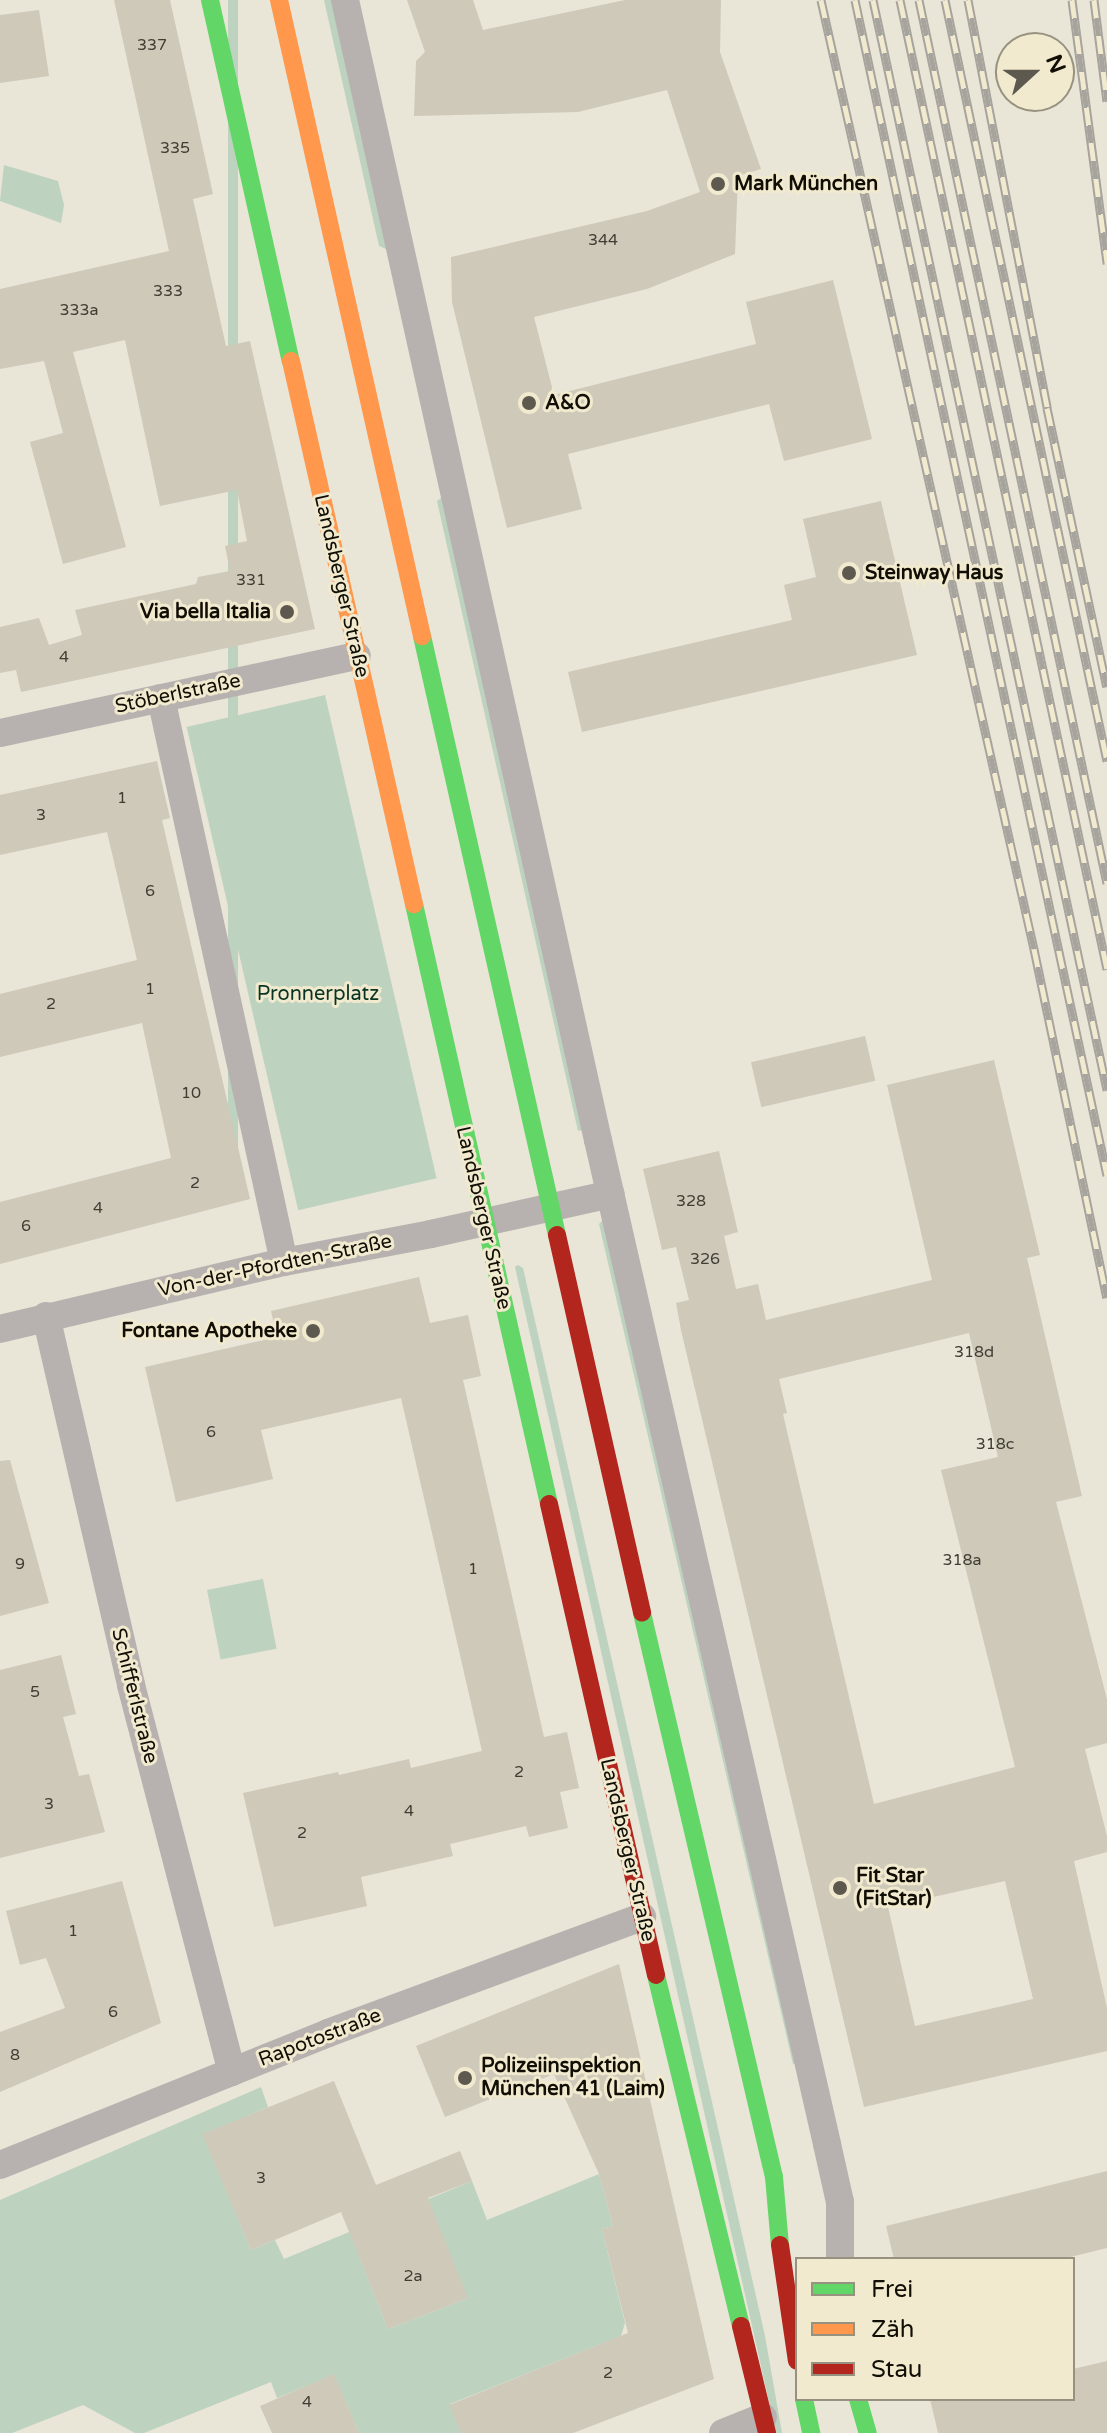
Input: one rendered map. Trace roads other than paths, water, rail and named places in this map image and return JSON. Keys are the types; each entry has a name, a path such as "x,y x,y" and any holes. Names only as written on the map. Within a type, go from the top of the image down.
{"main road":[{"name":"Landsberger Straße","path":"210,0 642,1917 765,2425"},
{"path":"279,0 688,1816 774,2177 785,2294 795,2350"},
{"path":"774,2177 799,2232"},
{"path":"804,2401 811,2433"},
{"path":"859,2401 868,2433"}],"street":[{"path":"345,0 840,2202 840,2257"},
{"name":"Stöberlstraße","path":"0,733 357,656"},
{"path":"161,698 284,1262"},
{"path":"551,1208 611,1194"},
{"name":"Von-der-Pfordten-Straße","path":"0,1329 284,1262 551,1208"},
{"name":"Schifferlstraße","path":"46,1316 131,1685 232,2072"},
{"name":"Rapotostraße","path":"0,2165 328,2033 642,1917"},
{"path":"723,2433 765,2425"}],"railway":[{"path":"821,0 1034,949 1107,1297"},
{"path":"855,0 1107,1175"},
{"path":"873,0 1107,1090"},
{"path":"900,0 1107,969"},
{"path":"919,0 1107,883"},
{"path":"945,0 1107,761"},
{"path":"968,0 1047,408 1107,687"},
{"path":"1072,0 1107,264"},
{"path":"1094,0 1107,101"}],"place":[{"name":"Mark München","path":"718,184"},
{"name":"A&O","path":"529,403"},
{"name":"Steinway Haus","path":"849,573"},
{"name":"Via bella Italia","path":"287,612"},
{"name":"Fontane Apotheke","path":"313,1331"},
{"name":"Fit Star (FitStar)","path":"840,1888"},
{"name":"Polizeiinspektion München 41 (Laim)","path":"465,2078"}],"park label":[{"name":"Pronnerplatz","path":"318,994"}]}
